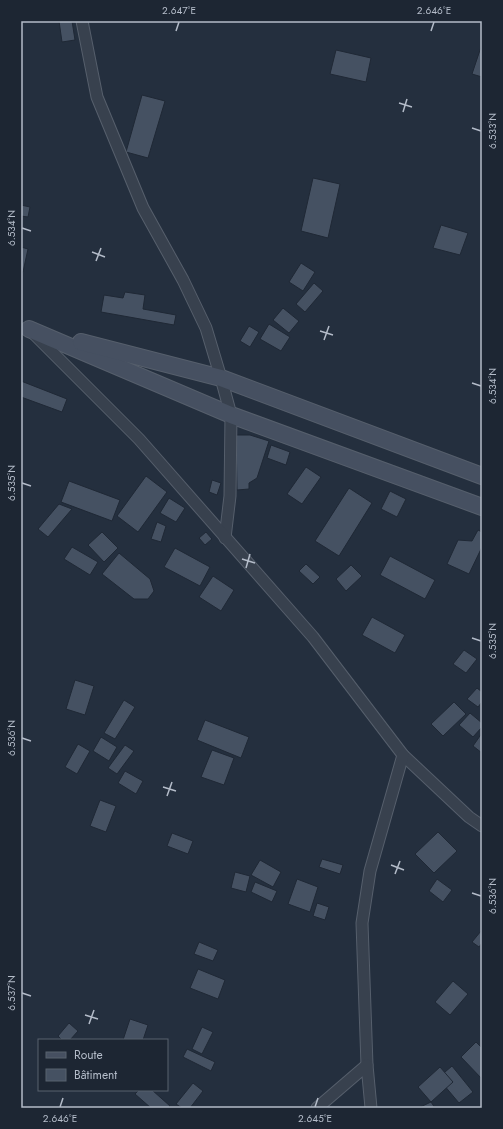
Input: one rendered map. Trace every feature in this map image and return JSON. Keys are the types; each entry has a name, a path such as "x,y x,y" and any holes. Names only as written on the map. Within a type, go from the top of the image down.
{"main road":[{"path":"25,328 221,378 482,476"},
{"path":"25,328 231,415 482,507"}],"street":[{"path":"82,21 97,97 143,208 183,280 206,328 221,378 231,415 230,496 225,538"},
{"path":"25,328 139,440 313,637 403,755 469,817 482,826"},
{"path":"371,1108 367,1065 362,923 370,871 403,755"},
{"path":"317,1108 367,1065"}],"building":[{"path":"59,21 72,21 75,40 62,42"},
{"path":"482,44 482,77 472,74"},
{"path":"336,50 371,58 366,82 330,74"},
{"path":"142,95 165,101 148,158 126,152"},
{"path":"313,178 340,184 328,238 301,231"},
{"path":"21,205 30,207 28,217 21,216"},
{"path":"441,225 468,233 460,255 433,248"},
{"path":"21,247 28,249 23,272 21,272"},
{"path":"301,263 315,272 303,291 289,282"},
{"path":"314,283 323,291 305,312 296,304"},
{"path":"125,292 145,295 143,309 176,315 174,325 101,312 104,295 123,298"},
{"path":"283,308 299,321 289,333 273,320"},
{"path":"269,324 290,337 281,351 260,339"},
{"path":"249,326 259,332 250,347 240,341"},
{"path":"21,381 67,399 62,412 21,397"},
{"path":"236,435 250,435 269,441 257,478 249,483 249,489 237,490"},
{"path":"271,445 290,452 286,465 267,458"},
{"path":"306,467 321,477 302,504 287,494"},
{"path":"146,476 167,492 138,532 117,516"},
{"path":"212,480 221,483 217,495 209,492"},
{"path":"69,481 120,500 112,521 61,502"},
{"path":"349,488 372,503 339,556 315,541"},
{"path":"390,491 406,499 397,517 381,509"},
{"path":"169,498 185,508 176,522 160,513"},
{"path":"59,504 72,509 48,537 38,529"},
{"path":"157,522 166,526 161,542 151,539"},
{"path":"478,530 482,532 482,547 469,574 447,564 458,540 472,541"},
{"path":"102,532 118,548 104,562 88,545"},
{"path":"206,532 212,539 205,545 199,538"},
{"path":"72,547 98,562 90,575 64,559"},
{"path":"175,548 210,567 200,586 164,567"},
{"path":"119,553 150,579 154,591 148,599 134,599 102,574"},
{"path":"390,556 435,580 425,599 380,575"},
{"path":"306,564 320,577 313,584 299,571"},
{"path":"351,565 362,576 346,591 336,579"},
{"path":"213,576 234,590 221,611 199,597"},
{"path":"372,617 405,635 395,653 362,635"},
{"path":"464,650 477,659 466,673 453,664"},
{"path":"75,680 94,686 85,715 66,709"},
{"path":"477,688 482,692 482,702 478,707 467,699"},
{"path":"124,700 135,707 115,739 104,733"},
{"path":"454,702 466,714 443,736 431,724"},
{"path":"470,713 482,723 482,727 473,737 459,725"},
{"path":"205,720 249,737 241,758 197,740"},
{"path":"482,733 482,753 473,746"},
{"path":"101,737 117,747 109,761 93,751"},
{"path":"78,744 90,751 77,774 65,767"},
{"path":"125,745 134,751 117,774 108,768"},
{"path":"212,750 234,758 224,785 201,777"},
{"path":"125,771 143,781 136,794 118,783"},
{"path":"100,800 116,806 106,832 90,826"},
{"path":"438,832 457,851 434,873 415,854"},
{"path":"172,833 193,841 188,854 167,846"},
{"path":"322,859 343,865 340,874 319,867"},
{"path":"260,860 281,872 273,887 251,875"},
{"path":"235,872 250,876 246,892 231,888"},
{"path":"297,879 318,887 310,912 288,904"},
{"path":"437,879 452,890 443,902 429,891"},
{"path":"255,882 277,891 272,902 251,892"},
{"path":"317,903 329,907 325,920 313,916"},
{"path":"481,931 482,943 479,947 472,942"},
{"path":"199,942 218,950 213,961 194,954"},
{"path":"198,969 225,980 218,999 190,988"},
{"path":"453,981 468,994 450,1015 435,1002"},
{"path":"130,1019 148,1025 143,1039 123,1039"},
{"path":"69,1023 78,1031 71,1039 61,1039 58,1036"},
{"path":"202,1027 213,1032 202,1054 192,1049"},
{"path":"476,1042 482,1048 482,1079 461,1057"},
{"path":"187,1049 215,1062 211,1071 183,1057"},
{"path":"452,1066 473,1092 459,1103 438,1078"},
{"path":"440,1067 453,1082 431,1102 418,1087"},
{"path":"193,1083 203,1091 190,1108 182,1108 176,1104"},
{"path":"138,1091 153,1091 170,1106 168,1108 151,1108 135,1094"},
{"path":"431,1102 435,1108 418,1108"}]}
